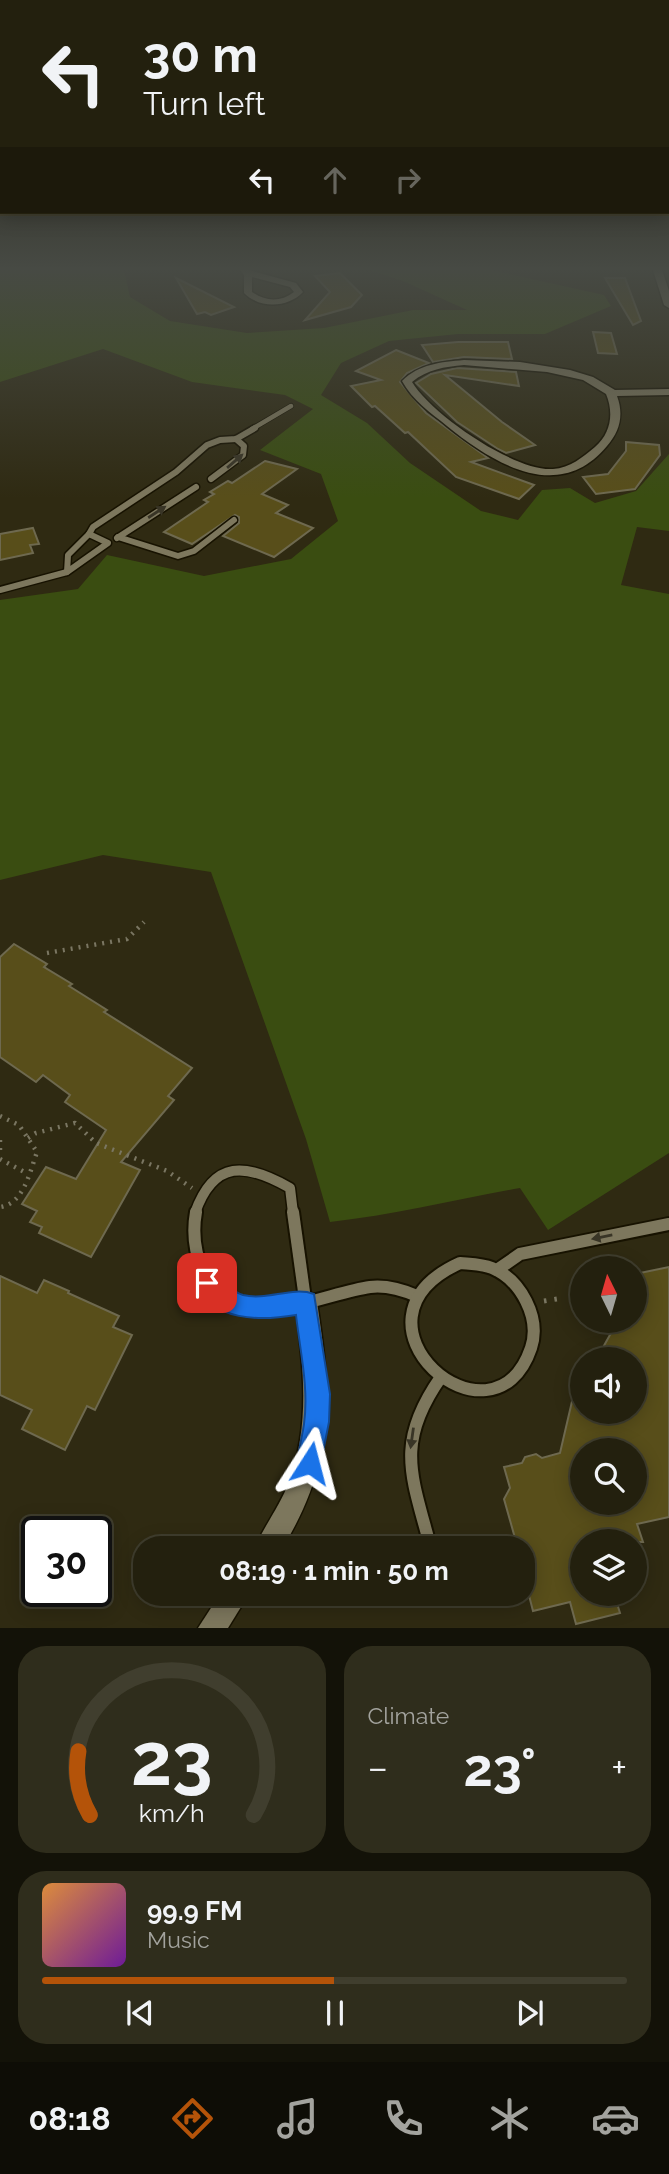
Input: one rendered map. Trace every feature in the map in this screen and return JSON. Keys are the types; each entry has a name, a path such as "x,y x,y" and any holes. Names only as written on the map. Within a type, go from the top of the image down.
{"street":[{"path":"611,393 617,409 617,422 609,437 590,460 561,472 537,472 514,467 491,454 415,395 407,380 415,373 450,363 498,362 578,375 599,384 611,393 669,393"},
{"path":"274,1536 298,1495 310,1463 317,1422 316,1368 306,1302"},
{"path":"212,1628 228,1606"}],"lane":[{"path":"67,573 64,565 70,550 89,534 93,527 176,472 207,445 220,440 236,439 291,405"},
{"path":"211,478 243,455 244,446 236,439"},
{"path":"0,590 67,573 108,543 196,487"},
{"path":"118,537 178,556 194,551 234,520"},
{"path":"89,534 108,543"},
{"path":"306,1302 290,1188 270,1177 235,1169 219,1176 202,1195 195,1210 194,1247 199,1267 215,1292 228,1301 245,1307 264,1309 306,1302 372,1287 396,1288 417,1296"},
{"path":"497,1270 520,1254 669,1224"},
{"path":"460,1263 479,1264 497,1270 514,1283 526,1301 533,1321 533,1343 526,1363 513,1378 494,1388 474,1390 453,1385 441,1377 422,1356 414,1336 413,1315 417,1296 428,1280 442,1269 460,1263"},
{"path":"428,1536 414,1482 411,1450 413,1428 424,1402 441,1377"}],"path":[{"path":"47,953 127,939 144,922"},
{"path":"0,1116 14,1120 37,1152 17,1199 8,1206 0,1206"},
{"path":"28,1138 36,1133 75,1123 96,1143 167,1171 202,1195"},
{"path":"0,1140 0,1153"},
{"path":"0,1158 28,1174"}],"green space":[{"path":"0,346 378,346 341,363 321,395 367,423 410,463 481,511 518,520 542,490 570,488 595,503 636,491 669,454 669,531 637,527 621,585 669,594 669,1153 548,1230 520,1188 330,1222 306,1139 211,872 103,855 0,880 0,600 78,589 107,555 204,576 291,559 338,521 321,474 260,450 313,409 285,395 192,382 103,349 0,382"}],"building":[{"path":"423,346 509,346 512,359 464,357 433,362"},
{"path":"596,346 615,346 617,354 598,353"},
{"path":"396,350 429,363 407,373 400,382 426,413 488,458 471,462 534,485 519,499 456,477 408,432 405,433 375,406 372,407 351,386 381,380 356,371"},
{"path":"457,368 516,372 519,386 445,375 502,422 535,445 506,453 498,449 457,422 416,383 431,374"},
{"path":"626,442 659,445 660,455 635,489 596,494 583,477 608,474 626,451"},
{"path":"265,461 297,469 262,494 288,505 276,513 313,528 274,557 223,536 239,523 239,517 235,515 192,544 164,532 208,502 204,500 214,494 210,492 228,481 232,483"},
{"path":"33,528 39,544 30,545 33,553 0,560 0,534"},
{"path":"14,944 47,964 44,967 107,1010 104,1012 192,1068 168,1096 174,1100 121,1162 140,1170 91,1257 39,1233 42,1227 30,1222 37,1211 22,1204 46,1167 76,1179 106,1130 65,1102 70,1095 43,1075 36,1082 0,1057 0,957"},
{"path":"669,1267 669,1517 637,1524 639,1529 570,1529 570,1602 533,1611 535,1536 514,1536 504,1499 510,1488 504,1467 522,1463 525,1457 536,1454 542,1458 560,1453 570,1410 570,1424 647,1424 647,1347 603,1347 610,1334 648,1334 648,1271"},
{"path":"0,1276 37,1293 44,1280 69,1291 68,1293 119,1316 113,1327 132,1335 95,1410 87,1406 65,1450 22,1429 32,1410 0,1395"},
{"path":"571,1606 618,1606 620,1613 576,1624"}],"route":[{"path":"207,1283 228,1301 245,1307 264,1309 306,1302 317,1394 317,1422 310,1463"}]}
